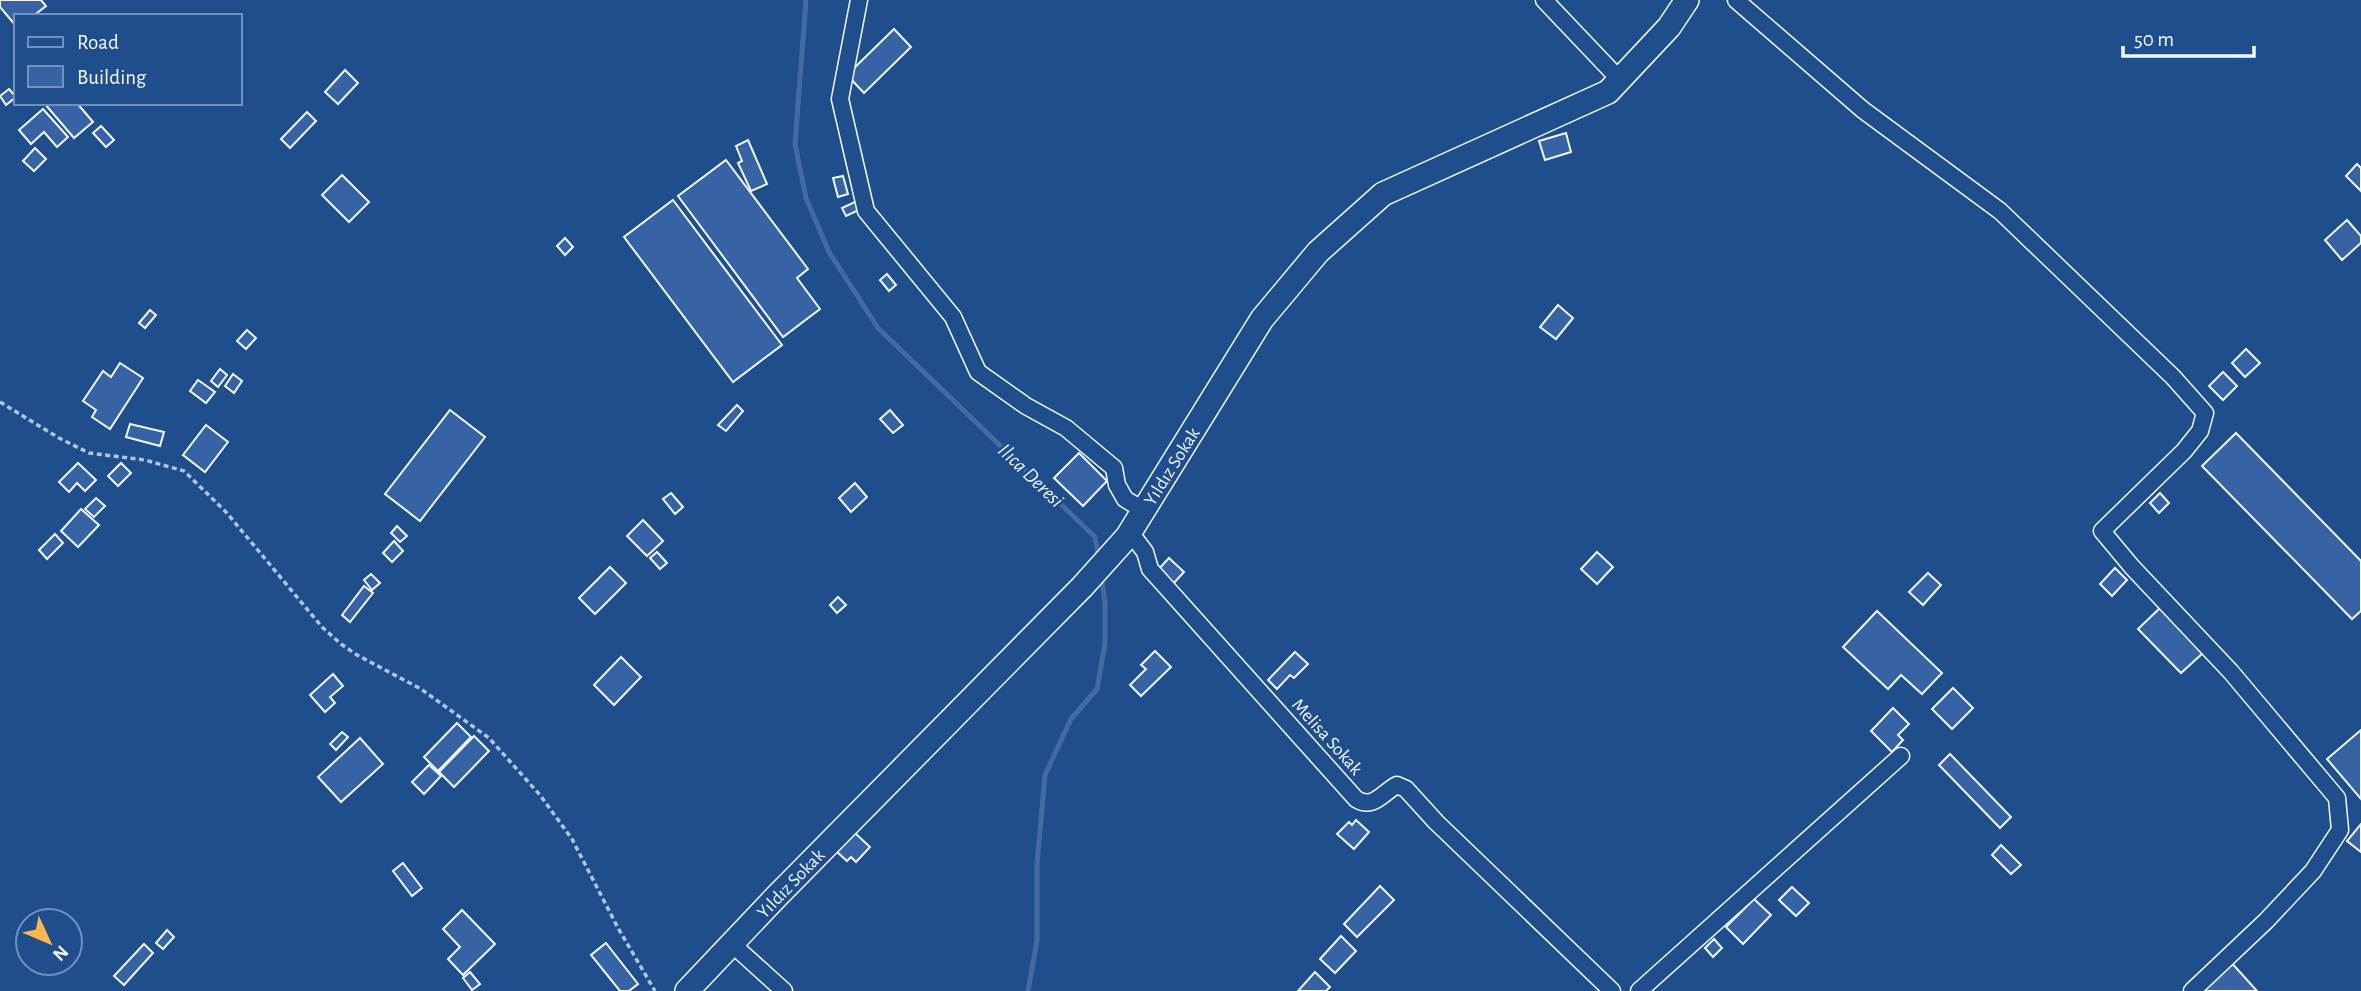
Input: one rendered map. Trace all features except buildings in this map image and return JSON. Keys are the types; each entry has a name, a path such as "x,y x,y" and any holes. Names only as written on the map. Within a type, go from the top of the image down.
{"street":[{"path":"859,0 839,99 866,211 953,317 978,372 1026,406 1066,428 1114,468 1117,485 1125,499 1143,510"},
{"path":"1544,0 1620,80"},
{"name":"Yıldız Sokak","path":"687,991 1082,587 1128,534 1262,319 1328,244 1383,194 1608,92 1669,27 1688,0"},
{"path":"1736,0 1863,110 2000,211 2173,377 2205,413 2200,430 2184,451 2102,531 2132,567 2231,672 2337,798 2340,830 2314,871 2266,922 2192,991"},
{"name":"Melisa Sokak","path":"1128,534 1145,552 1150,569 1356,799 1363,804 1371,804 1397,785 1406,789 1436,822 1612,991"},
{"path":"1639,991 1901,756"},
{"path":"732,944 784,991"}],"path":[{"path":"0,402 89,453 145,460 184,471 226,512 322,627 341,644 421,689 489,738 540,795 572,839 618,928 655,991"}],"waterway":[{"name":"Ilıca Deresi","path":"806,0 795,144 806,198 829,252 878,328 1095,537 1099,559"},
{"name":"Ilıca Deresi","path":"1028,991 1037,940 1037,864 1045,775 1071,719 1097,689 1105,643 1105,602 1101,575"}]}
